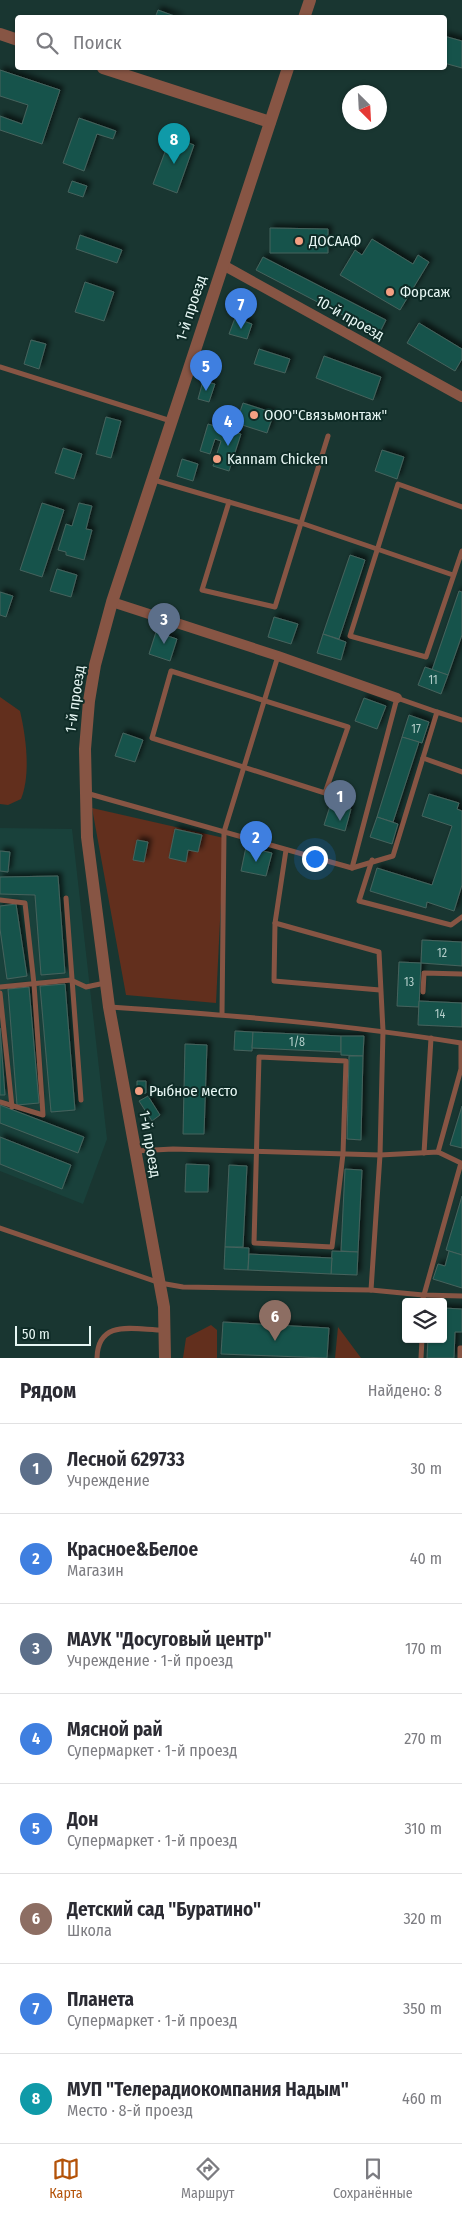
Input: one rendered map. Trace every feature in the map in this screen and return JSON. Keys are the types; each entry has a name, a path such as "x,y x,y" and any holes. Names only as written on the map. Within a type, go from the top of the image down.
{"street":[{"path":"305,15 310,0"},
{"path":"0,34 15,39"},
{"path":"109,70 270,122"},
{"name":"1-й проезд","path":"165,1358 164,1307 109,1007 87,837 84,793 89,701 95,665 112,602 287,70"},
{"name":"10-й проезд","path":"223,265 462,397"},
{"path":"112,602 278,656 397,698"}],"lane":[{"path":"0,367 171,421"},
{"path":"229,502 202,590 275,608 328,436"},
{"path":"151,479 301,523 454,575"},
{"path":"462,507 398,484 350,636 426,657 462,551"},
{"path":"222,1014 224,832 242,767 278,656"},
{"path":"171,671 348,726 325,793 242,767 152,738 171,671"},
{"path":"352,868 397,698 462,720"},
{"path":"84,793 352,868 372,860 393,856 437,712"},
{"path":"422,758 462,772"},
{"path":"286,850 275,923 274,981 380,990"},
{"path":"372,860 359,901 451,925 462,917"},
{"path":"66,898 81,1100"},
{"path":"0,900 25,903 34,984 43,1115 0,1102"},
{"path":"275,923 379,952 383,1031 380,1155 372,1290"},
{"path":"423,992 424,973 462,974"},
{"path":"0,987 71,980 86,987 106,983"},
{"path":"0,993 12,1107"},
{"path":"109,1007 222,1014 383,1031 461,1043 461,1069 438,1152"},
{"path":"424,1153 432,1038"},
{"path":"259,1057 346,1061 343,1154 332,1247 254,1243 259,1057"},
{"path":"134,1151 173,1149 380,1155 438,1152 461,1163 423,1298"},
{"path":"0,1228 160,1284 183,1287 372,1290 423,1295 462,1296"},
{"path":"97,1358 97,1345 109,1331 165,1330"},
{"path":"422,1343 422,1358"},
{"path":"460,1358 460,1348 462,1348"}],"shaded area":[{"path":"0,697 20,711 27,755 26,778 21,799 8,805 0,804"},
{"path":"92,808 224,838 216,1003 126,995"},
{"path":"0,828 72,829 107,1139 83,1204 0,1171"},
{"path":"211,1325 217,1330 217,1358 183,1358 186,1338"},
{"path":"338,1327 361,1358 335,1358"}],"building":[{"path":"158,10 172,15 156,15"},
{"path":"447,37 462,41 462,68 447,64"},
{"path":"0,70 60,90 42,144 0,130 0,116 22,124 28,105 0,96"},
{"path":"79,118 116,131 113,139 97,134 84,171 63,163"},
{"path":"171,136 194,145 177,193 153,184"},
{"path":"72,181 87,186 83,197 68,192"},
{"name":"ДОСААФ","path":"270,228 328,229 328,253 270,253"},
{"path":"80,235 122,250 117,263 76,249"},
{"name":"Форсаж","path":"372,239 413,264 418,255 429,262 400,310 340,275 355,250 362,255"},
{"path":"263,257 386,320 379,334 256,270"},
{"path":"85,282 114,292 104,321 75,312"},
{"path":"235,318 252,324 247,339 229,334"},
{"path":"419,323 462,349 462,359 455,371 407,343"},
{"path":"31,340 46,344 39,369 24,364"},
{"path":"259,349 290,359 285,373 254,364"},
{"path":"324,356 381,377 373,400 316,378"},
{"path":"203,381 215,384 209,402 198,399"},
{"path":"243,403 274,413 267,433 236,423"},
{"path":"106,417 121,421 111,458 96,454"},
{"path":"208,424 241,434 229,471 213,466 221,441 215,439 210,454 200,451"},
{"path":"63,448 82,454 74,479 55,473"},
{"path":"382,450 404,457 397,479 375,471"},
{"path":"182,459 198,464 193,481 177,476"},
{"path":"42,503 64,510 42,577 20,570"},
{"path":"79,503 92,506 86,529 92,530 84,560 66,555 66,552 58,550 66,524 72,526"},
{"path":"350,555 365,560 339,639 323,634"},
{"path":"57,569 77,575 71,597 50,591"},
{"path":"459,591 462,592 462,635 448,675 432,670"},
{"path":"0,592 13,596 6,617 0,615"},
{"path":"274,617 298,624 291,644 268,637"},
{"path":"156,632 177,639 170,661 149,654"},
{"path":"323,634 346,642 341,660 317,653"},
{"path":"425,667 448,675 441,694 418,685"},
{"path":"364,698 386,706 377,729 355,721"},
{"path":"409,715 429,722 422,743 402,737"},
{"path":"123,733 143,740 135,762 115,756"},
{"path":"402,737 419,742 393,822 377,817"},
{"path":"429,794 459,803 457,809 462,811 462,885 454,911 427,902 426,908 370,891 377,868 432,885 452,826 422,816"},
{"path":"331,803 351,809 345,831 324,825"},
{"path":"377,817 398,824 392,844 370,837"},
{"path":"175,829 202,835 198,852 188,850 186,862 169,858"},
{"path":"137,840 148,842 144,862 133,860"},
{"path":"246,847 272,853 266,876 241,871"},
{"path":"0,851 10,852 8,872 0,871"},
{"path":"58,876 65,973 41,975 35,895 0,894 0,877"},
{"path":"16,904 27,976 7,979 0,929 0,906"},
{"path":"422,940 462,942 462,966 421,963"},
{"path":"399,962 421,963 419,1007 397,1006"},
{"path":"65,984 75,1110 51,1112 40,986"},
{"path":"29,987 39,1103 17,1105 8,989"},
{"path":"419,1001 462,1003 462,1027 418,1025"},
{"path":"0,1028 5,1095 0,1095"},
{"path":"235,1031 253,1032 252,1051 234,1050"},
{"path":"253,1032 341,1036 341,1052 252,1048"},
{"path":"341,1036 364,1036 363,1056 341,1055"},
{"path":"185,1044 207,1045 204,1134 183,1134"},
{"path":"349,1056 363,1056 361,1140 347,1139"},
{"path":"137,1081 146,1081 146,1093 137,1094"},
{"path":"148,1096 160,1115 152,1121 139,1101"},
{"path":"0,1105 84,1137 78,1153 0,1123"},
{"path":"462,1106 462,1148 450,1145"},
{"path":"0,1137 71,1165 62,1189 0,1164"},
{"path":"186,1164 209,1165 208,1192 185,1192"},
{"path":"229,1165 247,1166 243,1247 225,1247"},
{"path":"345,1169 362,1170 358,1252 341,1251"},
{"path":"462,1196 462,1255 446,1250"},
{"path":"225,1247 249,1248 248,1270 224,1269"},
{"path":"332,1251 358,1252 357,1275 331,1274"},
{"path":"449,1251 462,1255 462,1288 433,1279 438,1264 445,1266"},
{"path":"249,1254 332,1258 331,1274 248,1270"},
{"path":"447,1308 462,1309 462,1332 455,1332 454,1358 427,1358 428,1343 447,1343"},
{"path":"223,1322 329,1328 327,1358 221,1354"}],"place":[{"name":"МУП \"Телерадиокомпания Надым\"","path":"174,164"},
{"name":"ДОСААФ","path":"299,241"},
{"name":"Форсаж","path":"390,292"},
{"name":"Планета","path":"241,329"},
{"name":"Дон","path":"206,391"},
{"name":"ООО\"Связьмонтаж\"","path":"254,415"},
{"name":"Мясной рай","path":"228,446"},
{"name":"Kannam Chicken","path":"217,459"},
{"name":"МАУК \"Досуговый центр\"","path":"164,644"},
{"name":"Лесной 629733","path":"340,821"},
{"name":"Красное&Белое","path":"256,862"},
{"name":"Рыбное место","path":"139,1091"},
{"name":"Детский сад \"Буратино\"","path":"275,1341"}]}
